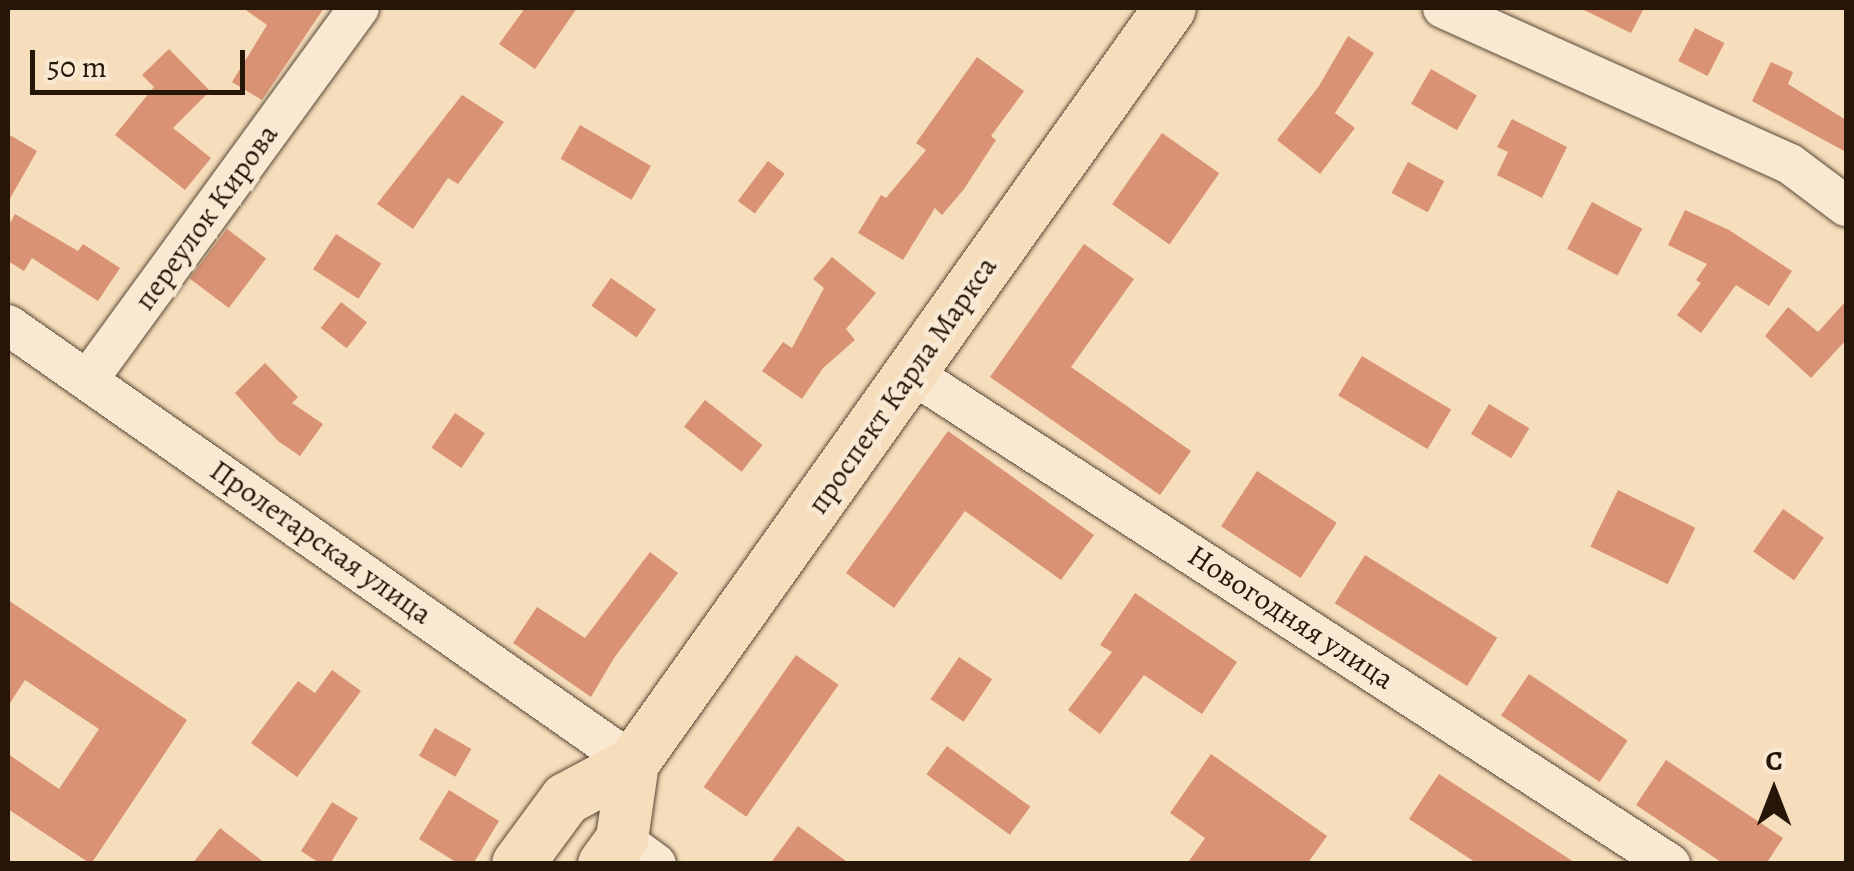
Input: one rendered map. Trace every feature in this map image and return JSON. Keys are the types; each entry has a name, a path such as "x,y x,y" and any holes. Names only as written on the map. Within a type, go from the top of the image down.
{"main road":[{"name":"проспект Карла Маркса","path":"518,864 566,798 633,762 1170,8"},
{"name":"проспект Карла Маркса","path":"627,855 633,762"}],"street":[{"name":"переулок Кирова","path":"89,378 359,8"},
{"path":"1443,8 1790,164 1846,206"},
{"name":"Пролетарская улица","path":"8,325 633,762"},
{"name":"Новогодняя улица","path":"911,373 1670,864"}],"building":[{"path":"243,8 324,8 262,100 232,82 267,25"},
{"path":"525,8 577,8 535,69 499,44"},
{"path":"1580,8 1644,8 1631,33"},
{"path":"1695,28 1724,43 1708,76 1678,61"},
{"path":"1348,36 1374,53 1335,113 1355,128 1320,174 1277,140 1319,86"},
{"path":"169,49 210,91 173,128 211,158 185,190 115,135 154,87 142,75"},
{"path":"977,57 1024,91 991,136 996,140 964,189 942,215 935,208 903,260 858,233 881,195 886,198 926,150 916,143"},
{"path":"1771,62 1793,72 1788,84 1846,120 1846,152 1752,101"},
{"path":"1431,69 1477,96 1457,130 1411,104"},
{"path":"462,95 504,122 458,184 448,178 413,229 377,204"},
{"path":"1512,119 1567,147 1542,198 1497,175 1508,152 1497,147"},
{"path":"580,125 651,166 632,200 560,159"},
{"path":"1162,133 1219,173 1169,244 1112,204"},
{"path":"8,134 37,151 8,202"},
{"path":"768,161 785,174 755,214 738,201"},
{"path":"1408,162 1444,181 1428,212 1392,193"},
{"path":"1592,202 1642,229 1617,276 1567,249"},
{"path":"1685,210 1729,230 1792,271 1769,306 1736,285 1701,333 1677,315 1701,283 1696,280 1707,264 1668,245"},
{"path":"15,214 78,251 83,244 120,268 98,301 32,258 24,271 8,261 8,227"},
{"path":"227,229 266,258 229,308 190,279"},
{"path":"336,234 381,263 358,299 313,269"},
{"path":"1084,244 1134,279 1071,367 1191,451 1160,495 990,377"},
{"path":"832,257 876,293 846,329 855,340 823,368 802,399 762,371 783,342 792,348 824,288 813,279"},
{"path":"611,278 656,310 637,337 591,306"},
{"path":"1846,301 1846,340 1811,378 1765,336 1788,307 1818,332"},
{"path":"341,302 367,322 347,348 321,328"},
{"path":"1362,356 1451,410 1427,449 1338,395"},
{"path":"265,363 298,397 292,403 323,424 300,456 278,441 235,393"},
{"path":"705,400 763,445 742,472 684,427"},
{"path":"1489,404 1529,428 1511,458 1471,434"},
{"path":"455,413 485,433 461,468 432,448"},
{"path":"948,431 1094,535 1061,580 965,511 894,608 846,573"},
{"path":"1257,471 1337,523 1301,578 1221,526"},
{"path":"1618,490 1695,528 1668,584 1590,547"},
{"path":"1783,509 1824,538 1794,580 1753,552"},
{"path":"650,552 678,573 614,658 591,697 513,643 537,607 585,638"},
{"path":"1365,555 1497,638 1467,686 1335,603"},
{"path":"1135,593 1237,662 1202,714 1144,675 1100,734 1068,710 1112,652 1100,645"},
{"path":"8,600 187,720 91,864 8,809 8,754 59,789 99,729 25,680 8,706"},
{"path":"796,655 839,685 746,817 704,787"},
{"path":"959,657 992,679 964,722 930,699"},
{"path":"332,670 361,691 297,777 251,743 298,681 315,693"},
{"path":"1529,674 1628,741 1600,782 1501,715"},
{"path":"435,728 471,749 455,777 419,756"},
{"path":"947,746 1030,807 1010,835 926,774"},
{"path":"1211,754 1327,836 1307,864 1187,864 1205,838 1170,813"},
{"path":"1666,760 1783,838 1766,864 1724,864 1636,805"},
{"path":"1439,774 1577,864 1478,864 1409,819"},
{"path":"449,790 499,821 473,864 459,864 419,839"},
{"path":"332,802 358,818 330,864 321,864 301,851"},
{"path":"798,826 850,864 770,864"},
{"path":"220,828 266,864 192,864"}]}
